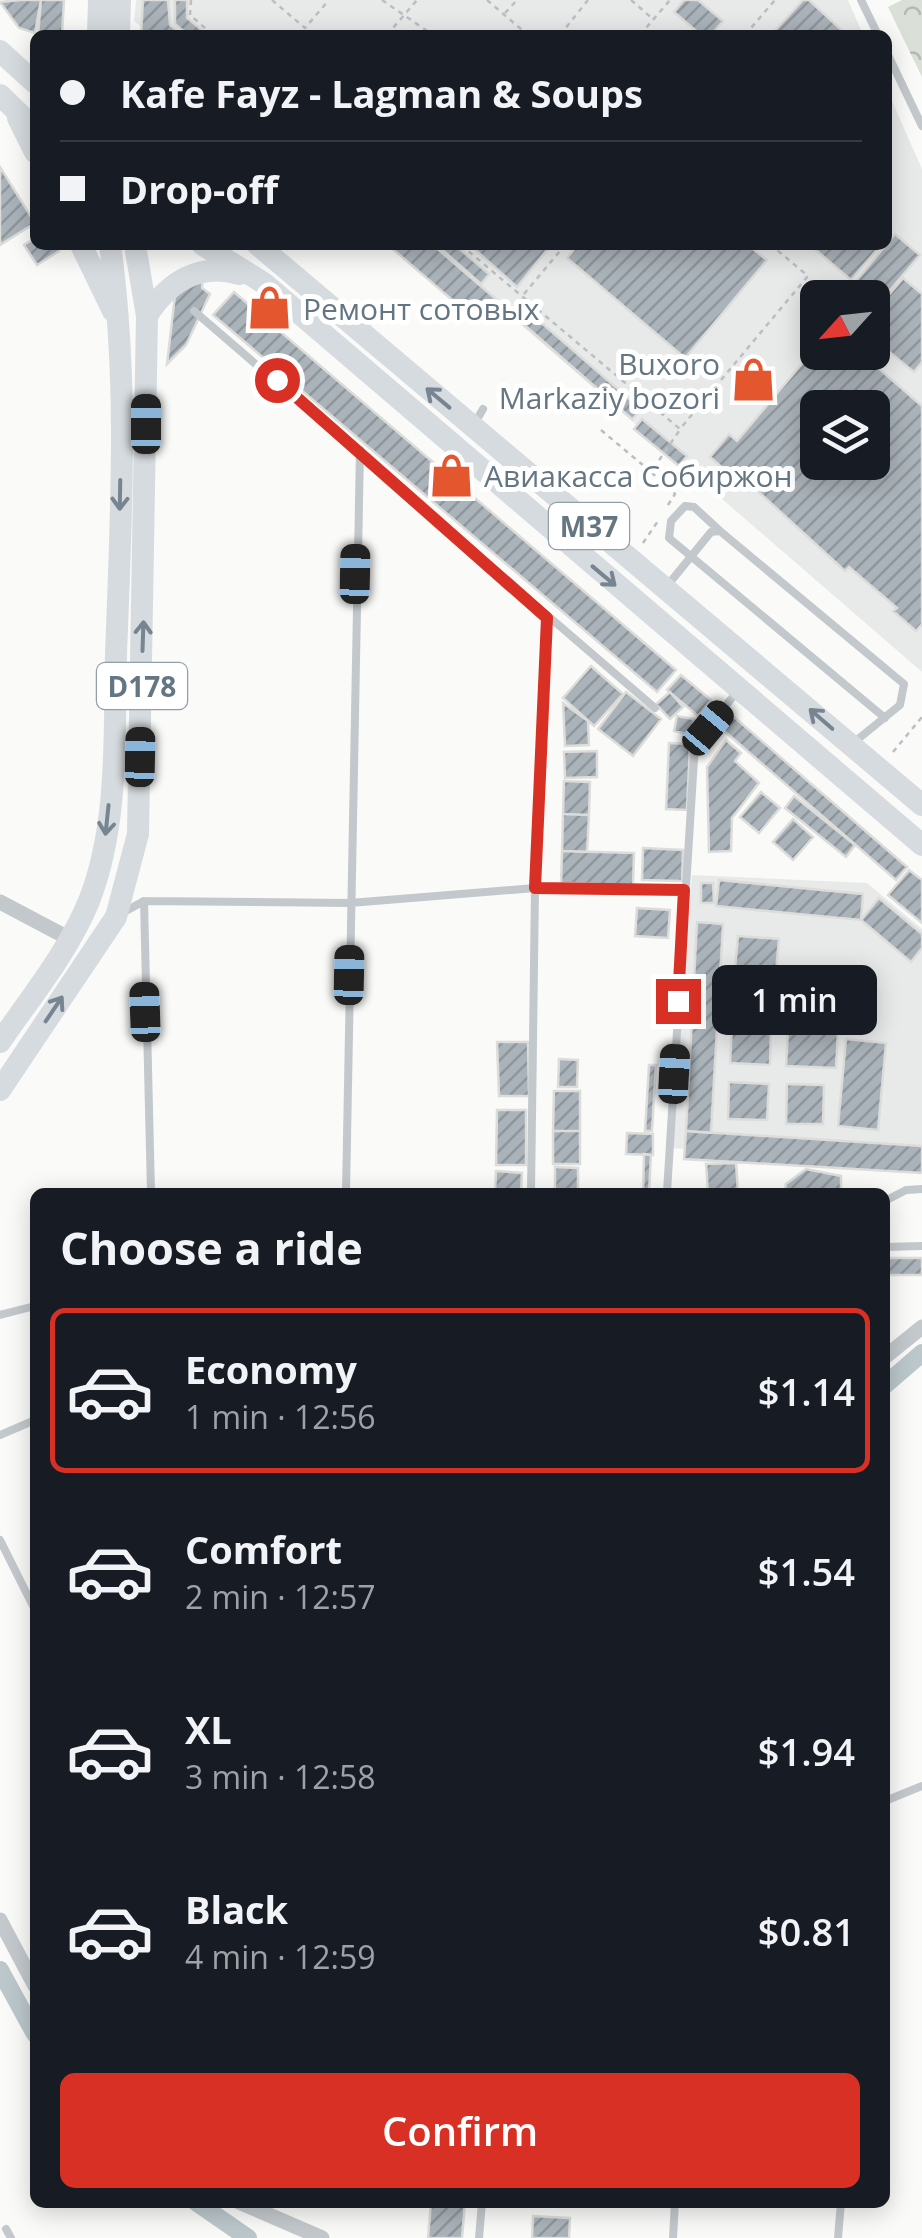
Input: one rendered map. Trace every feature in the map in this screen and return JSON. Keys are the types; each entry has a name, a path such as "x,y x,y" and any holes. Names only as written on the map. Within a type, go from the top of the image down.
{"main road":[{"path":"99,0 102,30"},
{"path":"103,30 120,0"},
{"path":"6,58 30,66"},
{"path":"6,58 30,79"},
{"path":"0,95 26,122"},
{"path":"83,250 122,328"},
{"name":"D178","path":"0,1042 70,939 89,900 104,848 112,769 122,328 111,250"},
{"name":"D178","path":"0,1090 116,916 138,834 147,316 136,250"},
{"name":"M37","path":"211,250 265,284 922,845"},
{"name":"M37","path":"265,250 366,325 478,418 664,589 922,805"},
{"path":"147,316 161,294 190,275 212,269 265,284"}],"street":[{"path":"0,902 70,939"},
{"path":"890,1354 922,1327"},
{"path":"0,1920 30,1977"},
{"path":"253,2208 322,2238"}],"lane":[{"path":"861,0 876,30"},
{"path":"892,63 922,126"},
{"path":"194,311 655,708"},
{"path":"346,1188 360,450"},
{"path":"852,745 871,724 885,718 900,705 904,684 694,507 684,506 672,521 669,538 885,718"},
{"path":"664,589 711,532 720,531"},
{"path":"532,1188 535,888 547,618"},
{"path":"667,1188 694,744 738,690"},
{"path":"116,916 144,901 350,903 535,888 684,890"},
{"path":"144,901 151,1188"},
{"path":"890,1198 906,1190 922,1189"},
{"path":"890,1246 922,1246"},
{"path":"0,1315 30,1307"},
{"path":"0,1435 30,1422"},
{"path":"0,1540 30,1600"},
{"path":"890,1799 922,1786"},
{"path":"479,2238 482,2208"},
{"path":"673,2238 675,2208"},
{"path":"838,2238 840,2208"}],"path":[{"path":"191,0 190,15 207,30"},
{"path":"272,0 304,28 329,0"},
{"path":"382,0 406,12 427,30"},
{"path":"391,30 417,0"},
{"path":"487,0 522,30"},
{"path":"504,14 517,0"},
{"path":"564,30 588,0"},
{"path":"631,0 653,19"},
{"path":"644,30 670,0"},
{"path":"749,30 776,0"},
{"path":"467,250 680,430 808,276 777,250"},
{"path":"522,296 561,250"},
{"path":"601,430 651,472"},
{"path":"879,768 922,717"}],"shaded area":[{"path":"136,0 848,0 861,30 144,30 134,21"},
{"name":"Buxoro Markaziy bozori","path":"892,101 922,169 922,672 491,299 406,250 892,250"},
{"path":"692,875 867,883 922,929 922,1164 670,1148"}],"green space":[{"path":"902,0 922,0 922,77 888,7"}],"building":[{"path":"41,0 36,30 19,28 0,2"},
{"path":"41,0 64,0 62,30 38,30"},
{"path":"143,0 168,0 170,25 176,30 141,30"},
{"path":"175,0 187,0 187,18 202,30 182,30 175,24"},
{"path":"684,0 698,0 723,21 715,30 695,30 674,12"},
{"path":"803,0 809,0 842,30 776,30"},
{"path":"0,167 30,215 30,226 0,245"},
{"path":"895,234 920,255 890,290 890,280 857,280 882,250 892,250"},
{"path":"30,241 30,250 59,251 37,265 24,245"},
{"path":"394,250 439,250 497,300 478,322"},
{"path":"443,250 461,250 489,274 481,284"},
{"path":"476,250 547,250 517,287"},
{"path":"574,250 754,250 767,260 685,358 567,258"},
{"path":"816,250 877,250 851,280"},
{"path":"203,275 202,288 210,294 186,345 167,364 175,295"},
{"path":"903,278 922,294 922,362 914,372 890,353 890,294"},
{"path":"234,292 676,670 657,692 213,315"},
{"path":"529,312 641,409 632,419 521,322"},
{"path":"800,366 800,370 881,370 922,406 922,624 916,631 893,611 897,608 849,567 845,571 738,473 734,478 710,457 729,434 737,441"},
{"path":"642,419 687,456 679,466 634,429"},
{"path":"591,666 623,694 594,726 563,698"},
{"path":"681,675 711,700 698,716 667,690"},
{"path":"626,692 661,719 633,756 598,729"},
{"path":"670,692 683,707 670,719 656,704"},
{"path":"563,703 588,721 589,745 565,746"},
{"path":"677,716 694,719 691,735 674,731"},
{"path":"733,716 907,867 896,880 722,729"},
{"path":"726,740 741,753 735,761 759,783 732,818 731,851 709,852 707,767"},
{"path":"669,743 690,744 687,810 666,809"},
{"path":"597,751 597,777 565,778 564,752"},
{"path":"564,781 590,782 589,815 563,814"},
{"path":"761,792 780,808 759,833 740,817"},
{"path":"794,796 855,845 846,857 785,808"},
{"path":"563,814 589,815 587,852 562,851"},
{"path":"793,819 813,837 793,860 773,842"},
{"path":"643,848 683,850 682,881 642,880"},
{"path":"562,851 634,853 633,885 561,883"},
{"path":"909,870 922,880 922,923 888,895"},
{"path":"719,880 863,894 861,920 716,906"},
{"path":"701,883 713,883 714,903 701,903"},
{"path":"879,898 922,934 922,948 911,962 861,920"},
{"path":"637,908 670,910 668,938 635,936"},
{"path":"697,922 723,924 711,1133 686,1131"},
{"path":"738,936 779,939 772,1014 731,1010"},
{"path":"732,1024 771,1026 770,1065 730,1063"},
{"path":"788,1030 838,1032 836,1068 786,1066"},
{"path":"846,1039 886,1043 878,1130 838,1126"},
{"path":"497,1042 528,1042 529,1096 499,1096"},
{"path":"559,1059 578,1060 577,1087 558,1087"},
{"path":"649,1065 656,1065 652,1131 645,1131"},
{"path":"729,1082 769,1084 767,1120 728,1119"},
{"path":"787,1084 824,1085 823,1124 786,1124"},
{"path":"554,1091 580,1091 580,1131 553,1131"},
{"path":"497,1110 526,1110 526,1165 496,1165"},
{"path":"553,1131 580,1131 580,1164 553,1164"},
{"path":"686,1131 922,1146 922,1173 684,1159"},
{"path":"627,1133 653,1134 653,1155 626,1154"},
{"path":"644,1154 651,1155 649,1188 643,1188"},
{"path":"736,1163 738,1188 708,1188 706,1164"},
{"path":"555,1167 578,1168 578,1188 555,1188"},
{"path":"806,1169 841,1176 841,1188 786,1188"},
{"path":"496,1171 522,1173 521,1188 495,1188"},
{"path":"890,1258 922,1258 922,1275 890,1275"},
{"path":"430,2208 464,2208 462,2238 428,2238"},
{"path":"533,2216 570,2218 569,2238 532,2238"}],"waterway":[{"path":"890,1381 922,1353"},
{"path":"0,1970 30,2025"},
{"path":"205,2208 248,2238"}],"place":[{"name":"Ремонт сотовых","path":"270,308"},
{"name":"Buxoro Markaziy bozori","path":"753,380"},
{"name":"Авиакасса Собиржон","path":"451,475"}],"route":[{"path":"277,380 547,618 535,888 684,890 678,1001"}]}
